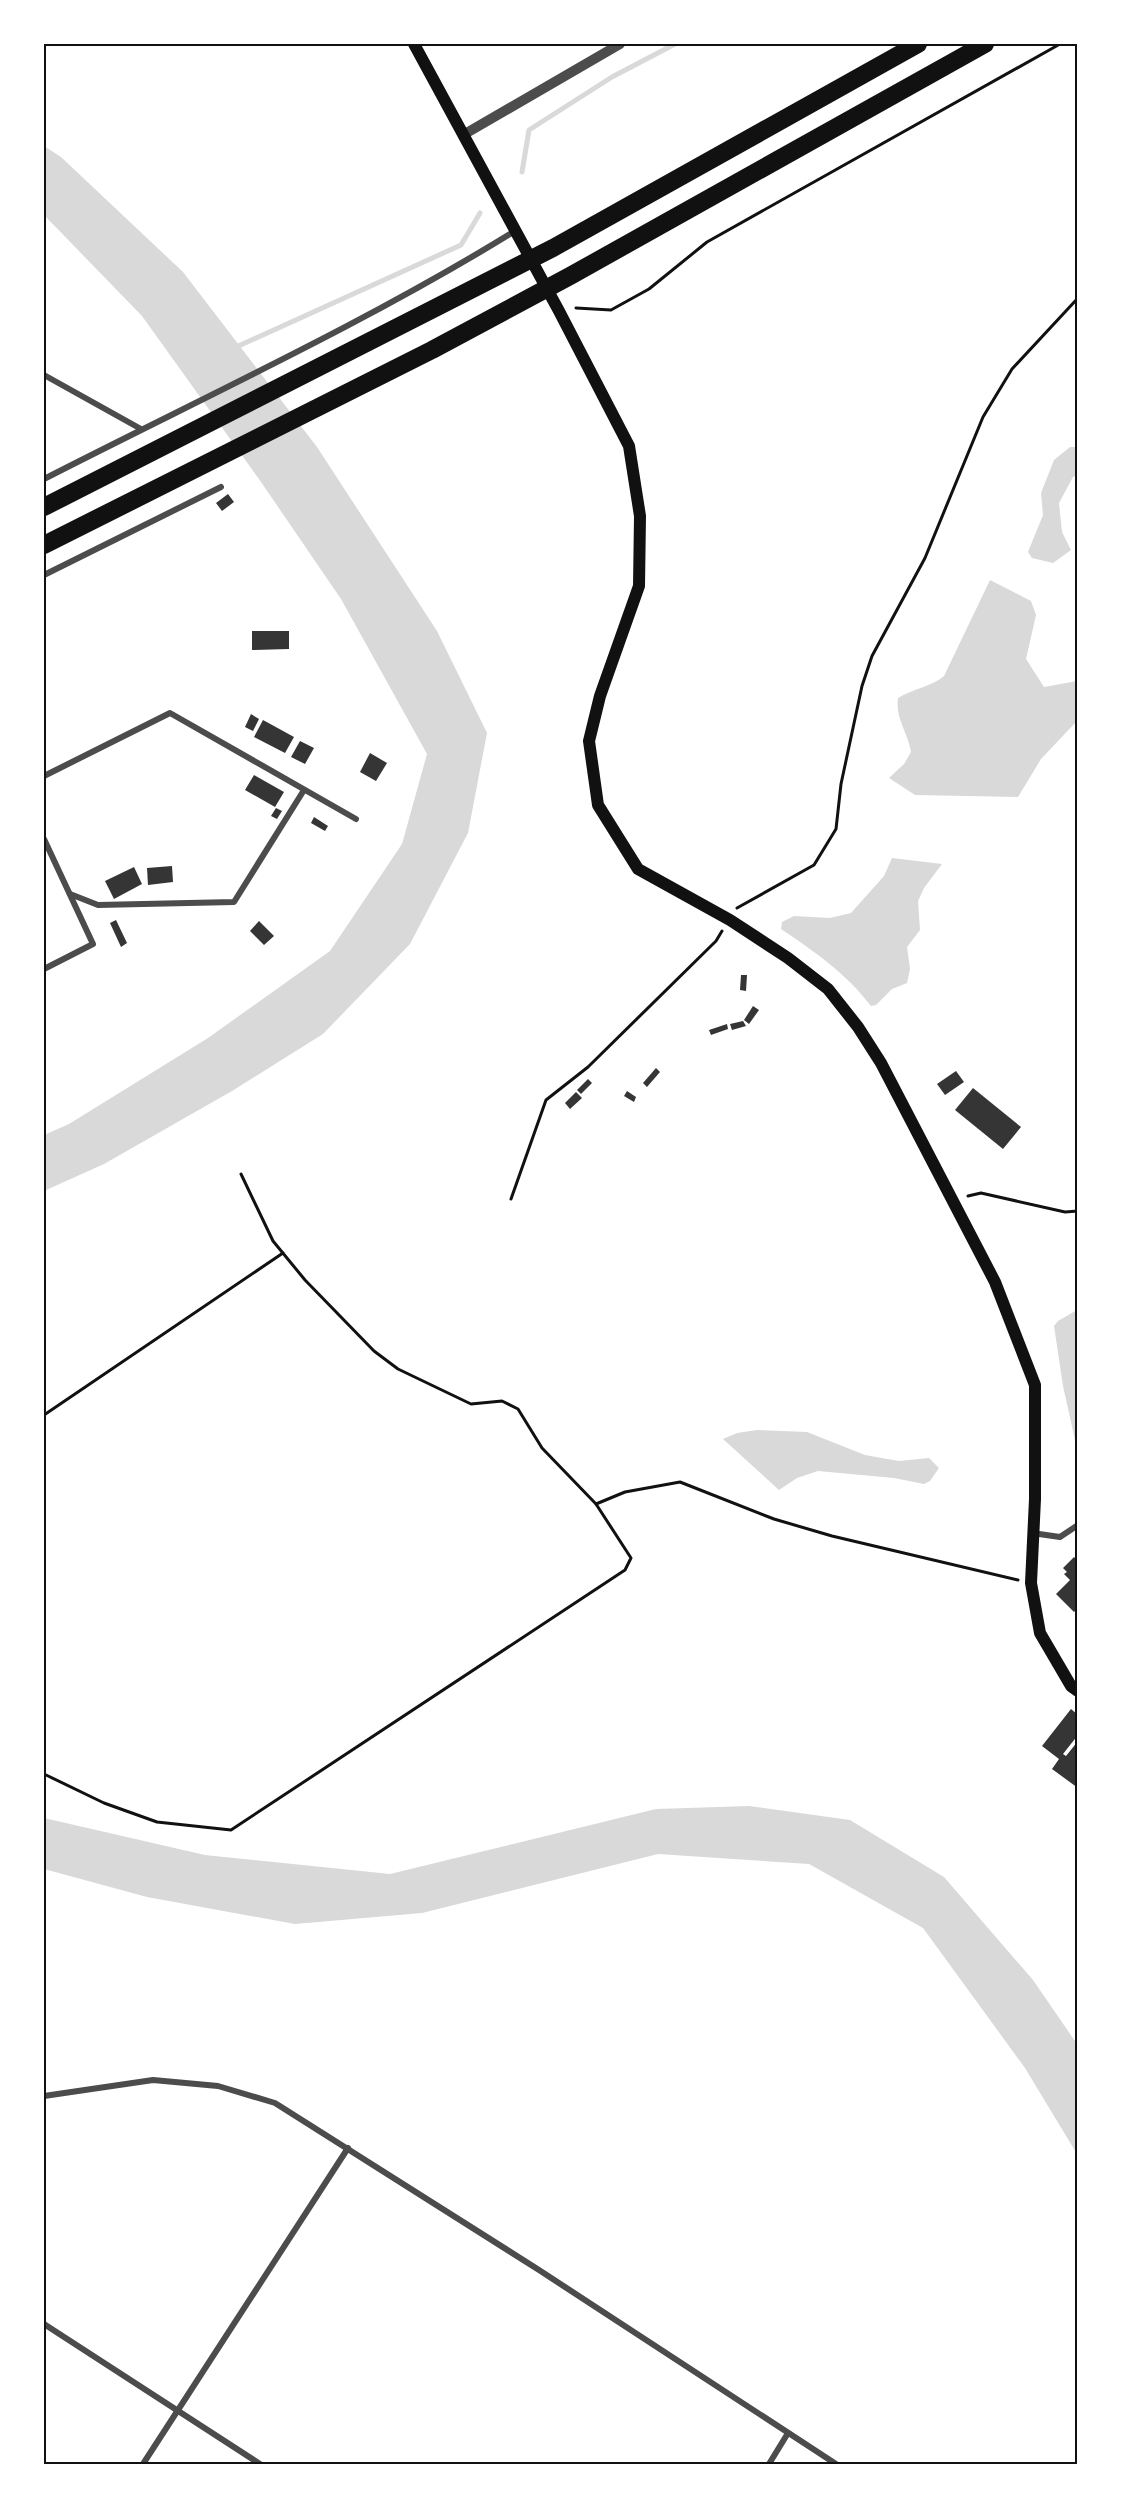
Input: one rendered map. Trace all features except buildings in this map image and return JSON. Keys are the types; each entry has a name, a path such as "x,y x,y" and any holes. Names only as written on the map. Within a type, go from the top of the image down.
{"highway":[{"path":"44,507 553,248 918,44"},
{"path":"44,545 432,350 570,276 985,44"}],"main road":[{"path":"414,44 516,230 629,446 640,516 639,586 600,696 589,741 598,805 638,869 730,920 788,958 828,989 858,1027 881,1063 995,1282 1035,1386 1035,1499 1031,1583 1040,1633 1071,1686 1077,1692"}],"street":[{"path":"463,135 620,44"},
{"path":"44,479 289,356 445,274 516,230"},
{"path":"44,375 141,429"},
{"path":"44,575 221,487"},
{"path":"44,776 170,713 356,819"},
{"path":"70,894 98,905 234,902 304,789"},
{"path":"44,839 93,944 44,969"},
{"path":"1032,1533 1060,1537 1077,1525"},
{"path":"44,2096 153,2080 218,2086 275,2103 836,2464"},
{"path":"143,2464 348,2148"},
{"path":"44,2324 260,2464"},
{"path":"769,2464 788,2433"}],"path":[{"path":"559,311 573,308 610,310 649,289 707,242 1060,44"},
{"path":"511,1200 546,1100 588,1067 716,941 738,906 814,865 836,829 841,784 862,686 872,656 925,558 983,417 1012,369 1077,298"},
{"path":"44,1774 104,1803 157,1822 231,1830 625,1570 631,1558 596,1504 542,1448 518,1409 502,1401 471,1404 398,1369 367,1343 305,1280 273,1241 241,1174"},
{"path":"951,1198 981,1193 1065,1212 1077,1211"},
{"path":"44,1416 283,1253"},
{"path":"596,1504 625,1492 680,1482 774,1519 832,1536 1031,1583"}],"shaded area":[{"path":"44,146 61,157 183,272 317,447 437,631 487,733 468,833 410,944 323,1034 232,1091 104,1164 44,1191 44,1135 69,1124 208,1038 330,951 402,844 427,754 341,599 261,482 142,316 44,215"},
{"path":"1070,447 1077,447 1077,475 1073,477 1059,503 1062,532 1071,550 1053,563 1032,558 1028,552 1043,515 1041,493 1054,460"},
{"path":"990,580 1031,601 1036,615 1026,659 1044,687 1077,681 1077,721 1041,759 1018,797 915,795 889,778 904,764 911,752 898,712 898,698 944,676"},
{"path":"892,858 942,864 924,888 918,901 920,930 907,947 910,969 907,983 892,989 876,1005 871,1006 841,973 781,929 782,922 794,916 830,918 851,913 884,876"},
{"path":"1077,1310 1077,1449 1063,1386 1054,1326 1058,1321"},
{"path":"757,1430 807,1432 865,1455 899,1461 929,1458 939,1468 930,1481 924,1484 894,1478 818,1471 797,1478 779,1490 723,1439 737,1433"},
{"path":"749,1806 850,1820 944,1877 1033,1980 1077,2044 1077,2154 1025,2068 923,1928 809,1864 658,1854 422,1913 295,1924 147,1897 44,1869 44,1818 205,1855 390,1874 656,1809"}],"waterway":[{"path":"522,172 529,130 612,77 675,44"},
{"path":"234,348 461,245 480,213"}]}
